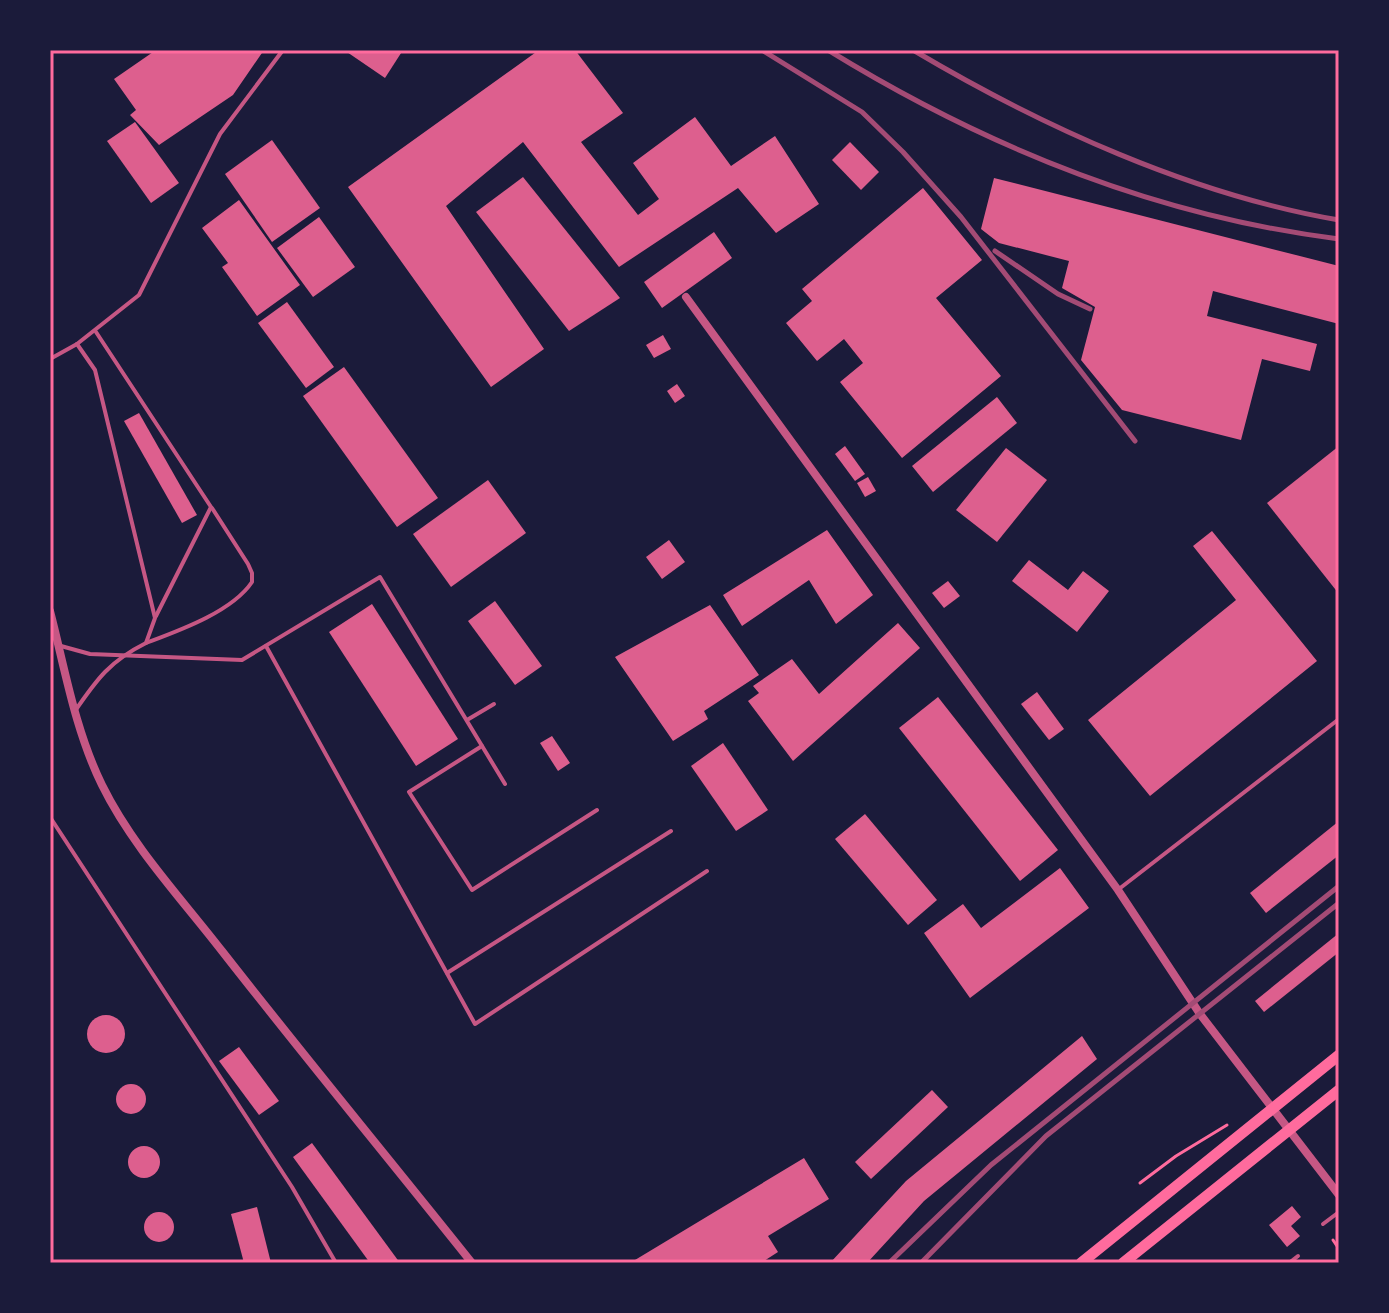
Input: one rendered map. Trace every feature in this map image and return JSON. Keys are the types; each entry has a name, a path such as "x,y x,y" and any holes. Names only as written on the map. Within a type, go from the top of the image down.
{"main road":[{"path":"1081,1263 1339,1055"},
{"path":"1123,1263 1339,1090"}],"street":[{"path":"686,297 1118,890 1200,1014 1339,1195"},
{"path":"50,611 92,764 127,828 276,1020 472,1263"}],"lane":[{"path":"50,359 77,344 139,295 220,134 283,50"},
{"path":"75,711 93,685 121,655 186,628 234,600 252,582 248,564 95,331"},
{"path":"77,344 95,370 155,618"},
{"path":"146,643 155,618 211,507"},
{"path":"59,645 90,654 242,660 380,577 505,784"},
{"path":"266,646 475,1024 707,871"},
{"path":"467,720 494,704"},
{"path":"1118,890 1339,719"},
{"path":"482,746 409,792 472,890 597,810"},
{"path":"50,817 292,1187 336,1263"},
{"path":"447,973 671,831"},
{"path":"1323,1224 1339,1212"},
{"path":"1289,1263 1298,1256"}],"path":[{"path":"1140,1183 1176,1156 1233,1122"},
{"path":"1333,1240 1339,1249"}],"building":[{"path":"156,50 264,50 233,95 159,145 130,115 136,110 114,79"},
{"path":"344,50 403,50 385,78"},
{"path":"539,50 575,50 623,113 581,142 638,215 659,199 633,163 695,117 731,166 775,136 819,204 776,233 738,188 619,267 523,142 446,206 544,349 491,387 348,187"},
{"path":"135,122 179,183 151,203 107,141"},
{"path":"272,140 320,208 272,242 225,174"},
{"path":"850,142 879,172 861,190 832,160"},
{"path":"523,177 620,298 569,331 476,212"},
{"path":"994,178 1339,266 1339,324 1213,291 1207,316 1317,344 1310,371 1262,359 1241,440 1122,410 1081,360 1095,307 1062,288 1069,261 999,243 981,229"},
{"path":"923,188 982,260 936,298 1001,376 902,458 840,382 863,363 844,339 817,361 786,323 812,301 802,289"},
{"path":"239,200 300,285 257,316 222,267 228,263 202,228"},
{"path":"319,217 355,267 313,297 277,248"},
{"path":"714,232 732,258 662,308 644,282"},
{"path":"287,302 334,367 306,388 258,323"},
{"path":"663,335 671,349 654,358 646,345"},
{"path":"344,367 438,498 397,527 303,396"},
{"path":"677,384 685,396 675,403 667,391"},
{"path":"997,397 1017,423 933,492 912,466"},
{"path":"139,413 197,515 182,523 124,421"},
{"path":"845,446 865,474 855,481 835,454"},
{"path":"1339,446 1339,594 1267,503"},
{"path":"1006,448 1047,480 997,542 956,510"},
{"path":"868,477 876,491 865,497 857,483"},
{"path":"488,480 526,533 451,587 413,534"},
{"path":"827,530 873,595 836,624 809,580 742,626 723,595"},
{"path":"1212,531 1317,661 1150,796 1088,720 1236,600 1193,546"},
{"path":"669,540 685,562 662,579 646,557"},
{"path":"1029,560 1068,590 1083,571 1109,591 1077,632 1012,581"},
{"path":"948,581 960,596 944,608 932,593"},
{"path":"495,601 542,666 515,685 468,621"},
{"path":"372,604 458,739 416,766 329,632"},
{"path":"710,605 759,675 704,711 708,719 673,741 615,657"},
{"path":"898,623 920,648 793,761 748,701 759,693 753,686 792,659 819,694"},
{"path":"1037,692 1064,729 1049,740 1021,704"},
{"path":"938,697 1058,850 1020,881 899,728"},
{"path":"552,736 570,763 558,771 540,743"},
{"path":"723,743 768,810 736,831 691,766"},
{"path":"865,814 937,900 908,925 835,839"},
{"path":"1339,821 1339,855 1266,913 1250,893"},
{"path":"1060,868 1089,908 970,998 924,933 963,904 981,928"},
{"path":"1339,933 1339,952 1264,1012 1255,1001"},
{"path":"106,1015 119,1021 125,1034 119,1047 106,1053 93,1047 87,1034 93,1021"},
{"path":"1082,1036 1097,1059 924,1201 867,1263 830,1263 906,1181"},
{"path":"239,1047 279,1101 259,1115 219,1061"},
{"path":"131,1084 142,1088 146,1099 142,1110 131,1114 120,1110 116,1099 120,1088"},
{"path":"932,1090 948,1107 871,1179 855,1162"},
{"path":"312,1143 400,1263 370,1263 293,1157"},
{"path":"144,1146 155,1151 160,1162 155,1173 144,1178 133,1173 128,1162 133,1151"},
{"path":"804,1158 829,1199 768,1236 778,1252 761,1263 630,1263"},
{"path":"1292,1206 1301,1217 1291,1226 1300,1236 1287,1247 1269,1225"},
{"path":"257,1207 271,1263 244,1263 231,1214"},
{"path":"159,1212 169,1217 174,1227 169,1237 159,1242 149,1237 144,1227 149,1217"}],"railway":[{"path":"762,50 862,112 903,152 961,217 1135,441"},
{"path":"828,50 948,117 1073,172 1204,213 1339,239"},
{"path":"913,50 1013,105 1119,154 1228,194 1339,220"},
{"path":"995,251 1058,294 1090,309"},
{"path":"889,1263 991,1165 1339,886"},
{"path":"921,1263 1046,1136 1339,903"}]}
